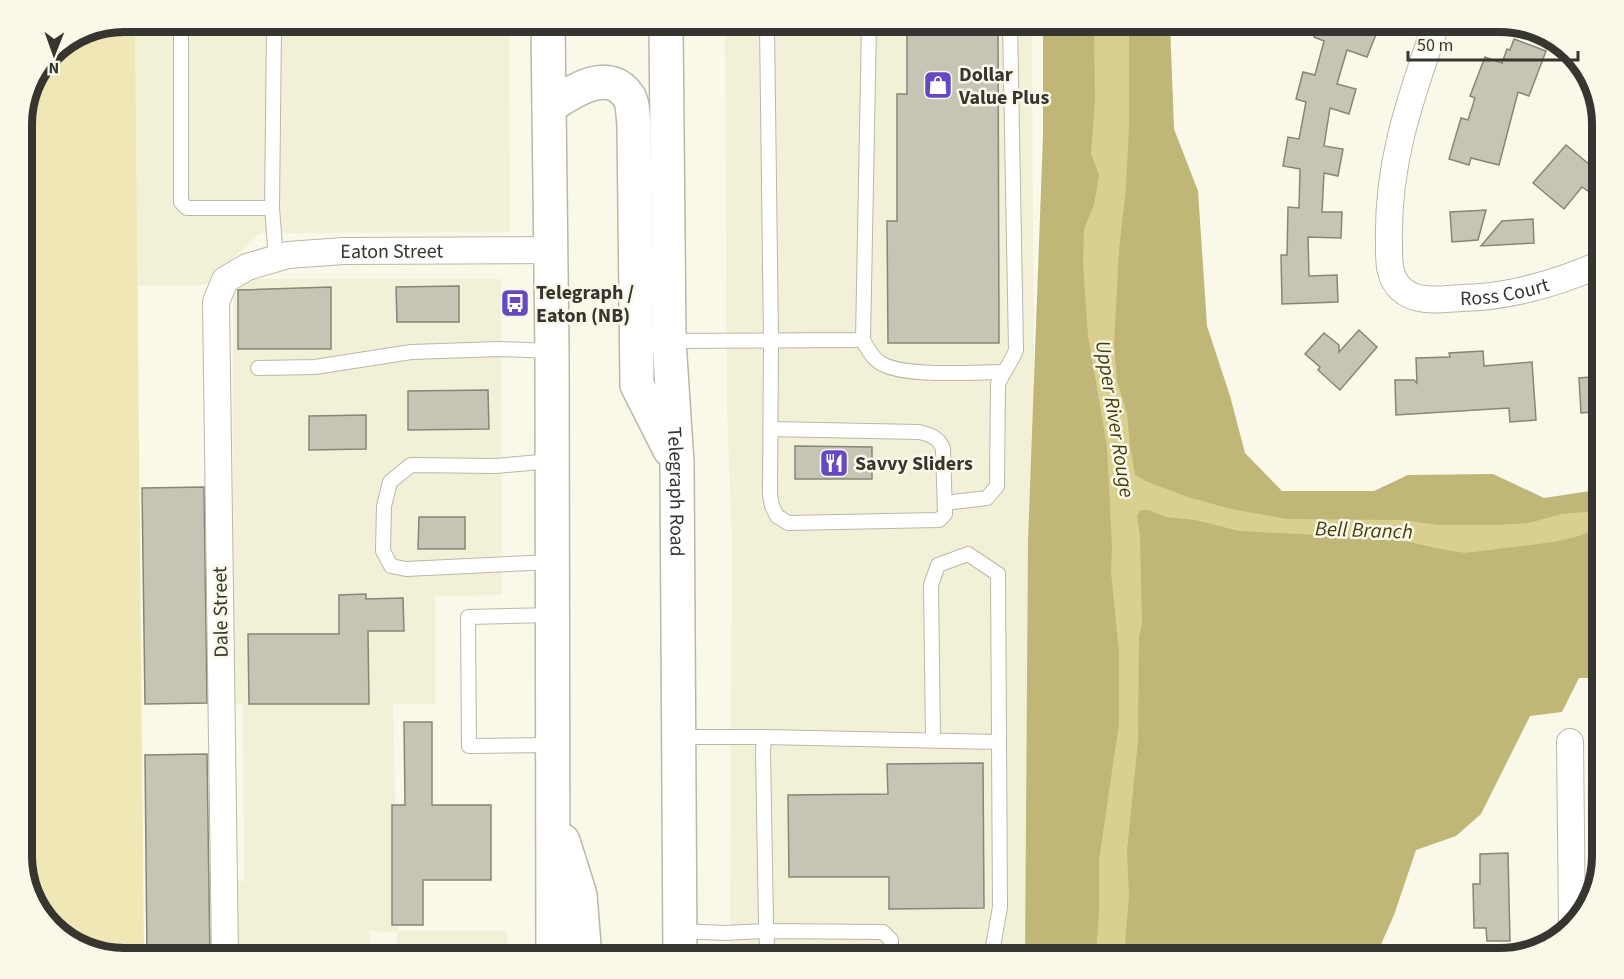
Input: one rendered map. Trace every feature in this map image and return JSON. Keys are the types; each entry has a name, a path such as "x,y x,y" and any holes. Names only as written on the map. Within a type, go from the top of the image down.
{"main road":[{"path":"548,32 552,351 553,947"},
{"name":"Telegraph Road","path":"666,32 669,341 677,463 680,945"},
{"path":"549,107 582,86 602,82 619,86 631,98 634,125 637,385 677,463"},
{"path":"553,811 580,895 584,947"}],"street":[{"name":"Ross Court","path":"1433,32 1406,111 1393,169 1388,210 1390,271 1402,291 1422,299 1478,298 1525,291 1592,268"},
{"name":"Eaton Street","path":"235,273 247,267 288,255 344,251 550,250"},
{"name":"Dale Street","path":"225,947 216,302 225,280 235,273"},
{"path":"1570,742 1572,914"}],"lane":[{"path":"181,32 181,202 188,208 273,208"},
{"path":"273,32 273,208 276,259"},
{"path":"767,32 771,341 770,429 770,495 772,506 777,516 788,523 939,520 945,514 942,446 933,436 925,433 770,429"},
{"path":"868,32 862,340 880,363 898,370 1004,372"},
{"path":"945,503 987,498 997,486 998,384 1012,362 1016,350 1010,32"},
{"path":"669,341 862,340"},
{"path":"258,368 315,366 411,352 500,349 552,351"},
{"path":"552,461 495,466 411,465 390,482 384,506 383,551 391,566 406,569 552,562"},
{"path":"933,740 931,585 938,565 968,554 998,574 1000,907 993,947"},
{"path":"552,615 468,618 469,746 553,745"},
{"path":"678,737 999,742"},
{"path":"764,737 767,947"},
{"path":"680,945 766,931 883,932 891,940 891,947"}],"shaded area":[{"path":"135,32 509,32 510,232 260,233 205,285 137,286"},
{"path":"135,32 144,947 111,947 88,941 58,921 41,896 33,874 32,117 38,88 58,58 88,38 105,33"},
{"path":"725,32 1032,32 1034,410 1028,541 1025,947 730,947 732,540 727,410"},
{"path":"1043,32 1170,32 1174,129 1198,191 1207,326 1230,396 1245,453 1282,491 1374,491 1408,475 1493,474 1544,498 1592,491 1592,678 1579,678 1562,712 1530,716 1481,814 1456,836 1416,850 1394,915 1380,947 1025,947 1028,541 1043,136"},
{"path":"233,279 501,279 502,595 435,596 435,704 393,704 398,931 507,931 507,947 397,947 397,932 370,931 370,947 237,947 236,881 244,881 243,704 233,704"}],"water":[{"path":"1094,32 1129,32 1129,126 1114,345 1117,381 1127,413 1135,475 1188,497 1231,509 1287,519 1402,520 1439,525 1495,525 1529,523 1561,514 1592,510 1592,530 1579,536 1554,542 1465,553 1397,539 1239,531 1141,510 1137,515 1140,536 1142,623 1139,637 1138,741 1127,851 1129,896 1125,947 1097,947 1099,860 1119,724 1119,652 1111,572 1107,446 1088,336 1083,263 1084,229 1094,205 1099,175 1091,154 1095,101"}],"building":[{"path":"907,32 998,32 999,343 888,343 887,221 897,221 897,94 907,94"},
{"path":"1316,32 1377,32 1367,57 1347,50 1337,84 1356,89 1349,114 1330,108 1324,146 1343,149 1338,176 1324,173 1322,212 1342,212 1341,238 1308,237 1309,276 1337,275 1338,302 1282,304 1281,255 1287,255 1288,207 1299,208 1300,169 1283,166 1288,137 1299,139 1306,102 1296,99 1303,72 1315,75 1324,41 1314,37"},
{"path":"1514,39 1546,51 1529,96 1518,92 1499,165 1471,158 1469,165 1449,159 1461,118 1468,120 1475,98 1470,96 1485,57 1502,63"},
{"path":"1566,145 1592,167 1592,186 1588,191 1582,187 1564,209 1533,183"},
{"path":"1486,210 1478,240 1452,242 1450,212"},
{"path":"1533,219 1534,243 1481,246 1502,221"},
{"path":"459,286 459,322 397,322 396,287"},
{"path":"331,287 331,349 238,349 238,290"},
{"path":"1359,330 1377,347 1340,390 1318,370 1320,367 1305,354 1324,333 1339,345 1339,352"},
{"path":"1483,351 1484,366 1532,362 1536,420 1510,422 1509,408 1396,415 1395,380 1414,380 1417,383 1416,358 1450,357 1449,353"},
{"path":"1592,377 1592,412 1581,413 1579,378"},
{"path":"488,390 489,429 408,430 408,391"},
{"path":"366,415 366,449 309,450 309,416"},
{"name":"Savvy Sliders","path":"795,446 872,447 872,479 795,479"},
{"path":"204,487 207,703 145,704 142,488"},
{"path":"419,517 465,517 465,549 418,549"},
{"path":"366,594 366,599 403,598 404,631 368,631 369,704 249,704 248,634 339,634 339,595"},
{"path":"404,722 432,722 432,805 491,805 491,880 423,880 423,925 392,925 392,805 405,805"},
{"path":"207,754 210,947 147,947 145,755"},
{"path":"983,763 984,908 889,909 889,877 789,877 788,795 888,794 887,764"},
{"path":"1508,853 1510,941 1487,941 1486,928 1474,928 1473,884 1480,884 1480,854"}],"place":[{"name":"Dollar Value Plus","path":"938,85"},
{"name":"Telegraph / Eaton (NB)","path":"515,303"},
{"name":"Savvy Sliders","path":"834,463"}],"water label":[{"name":"Upper River Rouge","path":"1115,419"},
{"name":"Bell Branch","path":"1364,530"}]}
